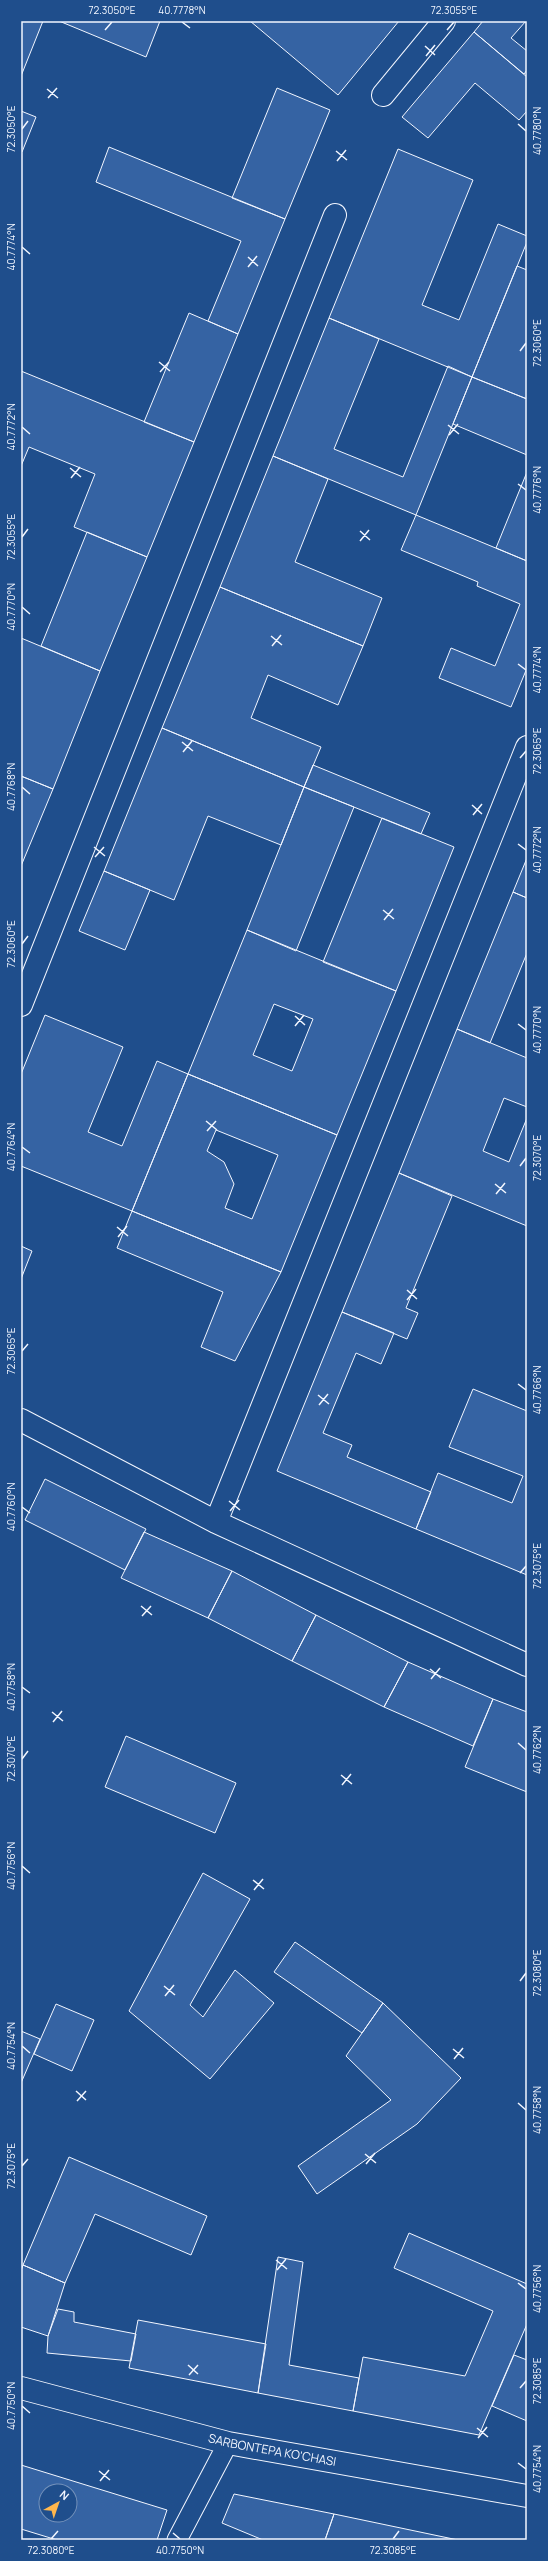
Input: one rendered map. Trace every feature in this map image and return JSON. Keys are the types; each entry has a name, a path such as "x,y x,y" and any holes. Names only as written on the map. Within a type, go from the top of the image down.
{"street":[{"path":"383,95 444,21"},
{"path":"21,1005 334,215"},
{"path":"216,1522 527,748"},
{"path":"21,1420 216,1522 527,1666"},
{"name":"SARBONTEPA KO'CHASI","path":"21,2388 228,2443 527,2496"}],"lane":[{"path":"177,2540 228,2443"}],"building":[{"path":"21,21 43,21 21,76"},
{"path":"59,21 160,21 146,57"},
{"path":"250,21 399,21 338,95"},
{"path":"483,21 526,21 511,38 527,51 527,70 524,74 474,32"},
{"path":"474,32 527,77 527,111 519,120 475,83 428,138 402,117"},
{"path":"277,88 330,110 285,219 232,198"},
{"path":"21,111 36,117 22,152 21,152"},
{"path":"109,147 285,219 238,334 208,321 241,241 96,182"},
{"path":"398,149 473,180 422,305 459,320 498,224 527,236 527,242 472,377 329,318"},
{"path":"517,266 527,270 527,399 472,377"},
{"path":"189,313 238,334 194,442 144,422"},
{"path":"329,318 379,339 334,449 403,477 448,366 472,377 416,515 273,456"},
{"path":"21,371 194,442 147,557 74,527 95,474 29,447 21,466"},
{"path":"472,377 527,399 527,455 453,424"},
{"path":"273,456 328,479 295,562 382,598 363,646 220,587"},
{"path":"527,472 527,561 496,548"},
{"path":"416,515 527,561 527,668 511,707 439,678 451,648 495,666 520,604 477,586 478,582 401,550"},
{"path":"87,532 147,557 100,671 41,646"},
{"path":"220,587 363,646 338,705 268,675 251,718 321,747 304,787 162,728"},
{"path":"21,638 100,671 53,789 21,776"},
{"path":"162,728 304,787 281,845 208,816 174,900 104,871"},
{"path":"313,765 430,813 421,834 304,787"},
{"path":"21,776 53,789 21,866"},
{"path":"304,787 354,807 296,951 247,930"},
{"path":"382,818 454,847 396,991 323,962"},
{"path":"527,858 527,898 513,892"},
{"path":"104,871 150,890 125,950 79,931"},
{"path":"513,892 527,898 527,953 490,1043 457,1029"},
{"path":"247,930 396,991 337,1135 188,1074","holes":["274,1004 313,1019 292,1071 253,1055"]},
{"path":"45,1015 123,1047 88,1132 122,1146 157,1061 188,1074 132,1211 21,1166 21,1074"},
{"path":"457,1029 527,1058 527,1107 504,1098 483,1151 509,1162 527,1118 527,1226 399,1173"},
{"path":"188,1074 337,1135 281,1272 132,1211","holes":["216,1130 278,1155 252,1219 225,1208 234,1184 224,1162 207,1151"]},
{"path":"399,1173 452,1196 406,1308 418,1313 407,1339 342,1312"},
{"path":"132,1211 281,1272 235,1361 201,1347 223,1292 117,1248"},
{"path":"21,1246 32,1251 21,1279"},
{"path":"342,1312 394,1333 381,1364 356,1353 323,1433 352,1445 347,1457 431,1492 416,1529 277,1471"},
{"path":"473,1389 527,1411 527,1575 416,1529 438,1473 512,1503 523,1476 449,1447"},
{"path":"45,1479 146,1529 125,1570 25,1520"},
{"path":"144,1532 232,1571 208,1618 121,1578"},
{"path":"232,1571 316,1615 292,1661 208,1618"},
{"path":"316,1615 408,1662 384,1707 292,1661"},
{"path":"408,1662 493,1699 473,1746 384,1707"},
{"path":"493,1699 527,1712 527,1792 465,1767"},
{"path":"126,1736 236,1783 215,1833 105,1787"},
{"path":"203,1873 250,1899 190,2005 203,2017 235,1970 274,2003 210,2079 129,2011"},
{"path":"295,1942 383,2003 362,2033 274,1972"},
{"path":"383,2003 461,2078 417,2124 317,2194 298,2166 391,2100 346,2056"},
{"path":"56,2004 94,2020 72,2071 34,2054"},
{"path":"21,2031 40,2039 21,2083"},
{"path":"69,2157 207,2216 191,2255 95,2214 65,2283 23,2265"},
{"path":"409,2233 527,2284 527,2324 479,2435 353,2411 363,2357 465,2376 493,2311 394,2268"},
{"path":"278,2257 303,2262 289,2365 359,2378 353,2411 258,2393"},
{"path":"23,2265 65,2283 48,2336 21,2327 21,2271"},
{"path":"58,2309 74,2312 74,2322 136,2334 131,2361 47,2353 48,2336"},
{"path":"138,2320 266,2344 258,2393 129,2368"},
{"path":"514,2355 527,2360 527,2421 492,2406"},
{"path":"21,2465 167,2510 157,2540 57,2540 21,2529"},
{"path":"234,2494 334,2514 325,2540 263,2540 222,2523"},
{"path":"334,2514 458,2540 325,2540"}]}
